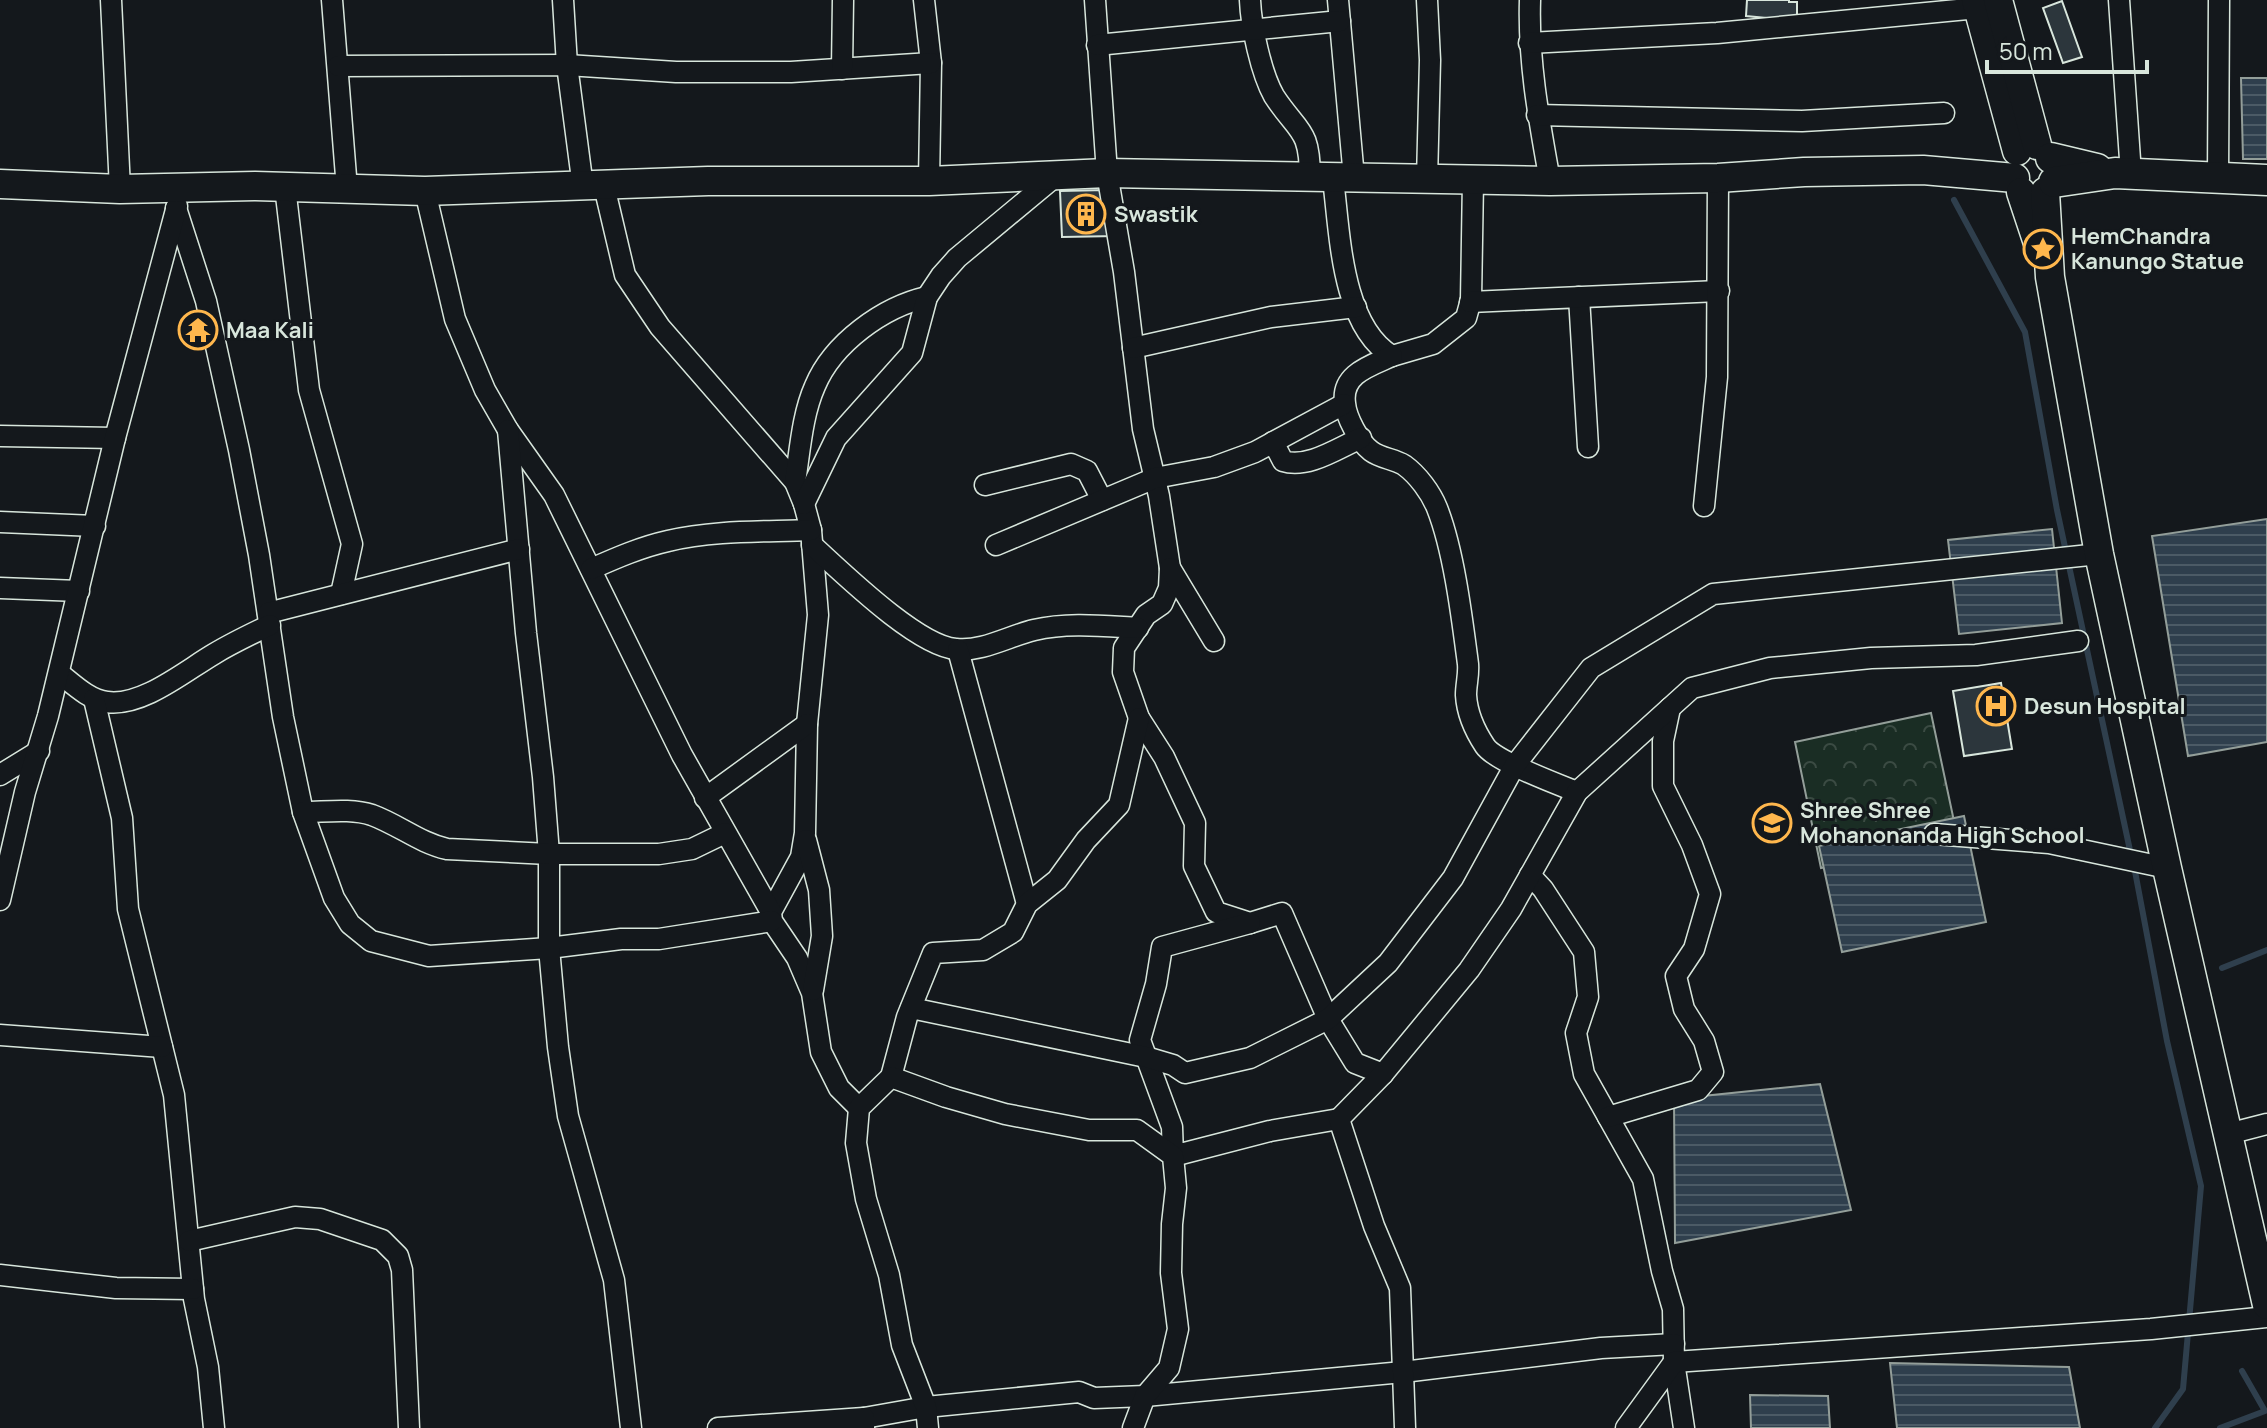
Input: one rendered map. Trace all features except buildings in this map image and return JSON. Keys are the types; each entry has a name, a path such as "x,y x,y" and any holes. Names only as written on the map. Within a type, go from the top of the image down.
{"main road":[{"path":"1990,2 2031,169 2099,554 2267,1305"},
{"path":"0,184 120,189 179,199 285,187 425,191 708,181 929,181 1107,173 1550,181 1718,178 1804,172 2031,169 2267,180"}],"street":[{"path":"111,0 120,189"},
{"path":"332,0 347,189"},
{"path":"563,0 567,65 594,186 625,275 660,327 795,482 812,538 818,615 807,724 805,833 801,857 772,917"},
{"path":"842,69 843,0"},
{"path":"924,0 931,63 929,181"},
{"path":"1095,0 1107,173 1124,272 1143,429 1155,478 1170,568 1169,588 1162,604 1146,615 1124,648 1123,672 1139,718 1164,757 1195,823 1194,866 1216,912 1250,923"},
{"path":"1250,0 1254,30 1273,93 1332,178"},
{"path":"1427,0 1430,60 1427,180"},
{"path":"1530,0 1529,43 1537,115 1550,181"},
{"path":"2119,0 2123,173"},
{"path":"2218,178 2219,0"},
{"path":"1529,43 1717,33 1990,2"},
{"path":"1097,45 1254,30 1339,10 1332,178 1343,263 1362,325 1378,348 1392,356"},
{"path":"338,66 567,65 676,72 791,72 931,63"},
{"path":"1537,115 1802,121 1944,113"},
{"path":"804,504 836,438 912,353 927,297 941,276 957,258 1057,175"},
{"path":"1704,506 1717,377 1718,178"},
{"path":"1473,180 1470,302 1466,318 1433,344 1392,356 1355,373 1345,385 1344,404 1371,451 1404,465 1421,481 1437,506 1446,536 1463,629 1469,675 1466,695 1472,722 1487,750 1577,792"},
{"path":"285,187 309,390 352,544 341,594"},
{"path":"425,191 455,319 485,390 508,430 554,495 705,798 797,958 812,993 821,1052 839,1088 859,1108"},
{"path":"0,900 25,792 59,673 115,438 179,199"},
{"path":"179,199 206,301 251,510 283,717 303,812 334,898 350,924 371,941 429,956 549,948 621,939 659,939 772,917"},
{"path":"1470,302 1719,291"},
{"path":"795,482 808,404 815,384 828,364 872,320 910,301 927,297"},
{"path":"1579,297 1588,447"},
{"path":"1133,348 1271,317 1356,307"},
{"path":"996,545 1155,478 1214,467 1273,442 1344,404"},
{"path":"508,430 543,777 549,854 549,948 558,1047 568,1116 614,1280 631,1428"},
{"path":"0,436 115,438"},
{"path":"1273,442 1283,461 1301,463 1361,438"},
{"path":"985,485 1071,464 1087,471 1102,500"},
{"path":"0,522 95,526"},
{"path":"591,569 669,540 711,535 812,538 856,584 936,645 958,650 980,647 1035,630 1061,626 1138,628"},
{"path":"59,673 94,699 109,703 126,701 178,680 269,619 341,594 519,549"},
{"path":"911,1008 1146,1057 1173,1065 1185,1073 1250,1058 1328,1019 1388,963 1453,878 1515,765 1591,668 1713,594 2099,554"},
{"path":"1170,568 1214,641"},
{"path":"0,588 79,591"},
{"path":"1173,1156 1270,1131 1339,1119 1383,1074 1469,970 1511,909 1577,792 1692,688 1770,668 1871,658 1976,655 2078,641"},
{"path":"958,650 1027,904"},
{"path":"94,699 122,818 128,909 177,1119 193,1289 208,1367 214,1428"},
{"path":"1608,1117 1698,1090 1713,1072 1704,1041 1684,1009 1676,976 1694,949 1710,894 1692,845 1663,786 1663,741 1670,708"},
{"path":"928,1428 926,1407 902,1345 889,1275 866,1199 856,1143 859,1108 891,1077 911,1008 933,953 983,950 1013,932 1027,904 1057,880 1086,840 1119,805 1139,718"},
{"path":"705,798 807,724"},
{"path":"0,775 39,751"},
{"path":"303,812 372,815 432,845 447,849 549,854 675,853 706,844 725,833"},
{"path":"805,833 819,890 822,936 812,993"},
{"path":"1934,834 2049,843 2167,868"},
{"path":"1530,875 1543,889 1584,952 1588,997 1576,1033 1584,1074 1643,1179 1673,1309 1674,1353 1684,1428"},
{"path":"1133,1428 1145,1396 1169,1368 1178,1329 1171,1273 1176,1188 1172,1127 1140,1040 1156,984 1162,947 1282,913 1328,1019 1355,1063 1383,1074"},
{"path":"0,1035 162,1047"},
{"path":"891,1077 1005,1114 1089,1130 1137,1130 1173,1156"},
{"path":"1339,1119 1374,1226 1400,1288 1405,1428"},
{"path":"2228,1134 2267,1124"},
{"path":"189,1241 295,1217 320,1219 382,1240 398,1256 405,1289 409,1428"},
{"path":"0,1275 116,1288 193,1289"},
{"path":"718,1428 864,1423 926,1407 1079,1392 1094,1398 1145,1396 1403,1372 1601,1348 1674,1353 2151,1329 2267,1317"},
{"path":"1626,1428 1674,1353"}],"green space":[{"path":"1931,713 1958,840 1821,868 1795,742"}],"water":[{"path":"2241,78 2267,78 2267,159 2243,159"},
{"path":"2267,519 2267,742 2188,756 2152,536"},
{"path":"2052,529 2062,623 1959,634 1948,540"},
{"path":"1964,816 1986,922 1842,952 1819,846"},
{"path":"1820,1084 1851,1210 1675,1243 1674,1099"},
{"path":"1890,1363 2069,1367 2080,1428 1897,1428"},
{"path":"1750,1395 1828,1396 1830,1428 1751,1428"}],"waterway":[{"path":"1954,200 2025,332 2057,510 2131,855"},
{"path":"2134,866 2167,1041 2201,1186 2183,1389 2155,1428"},
{"path":"2222,968 2267,950"},
{"path":"2220,1428 2265,1411 2242,1371"}],"place":[{"name":"Swastik","path":"1086,214"},
{"name":"HemChandra Kanungo Statue","path":"2043,249"},
{"name":"Maa Kali","path":"198,330"},
{"name":"Desun Hospital","path":"1996,706"},
{"name":"Shree Shree Mohanonanda High School","path":"1772,823"}]}
